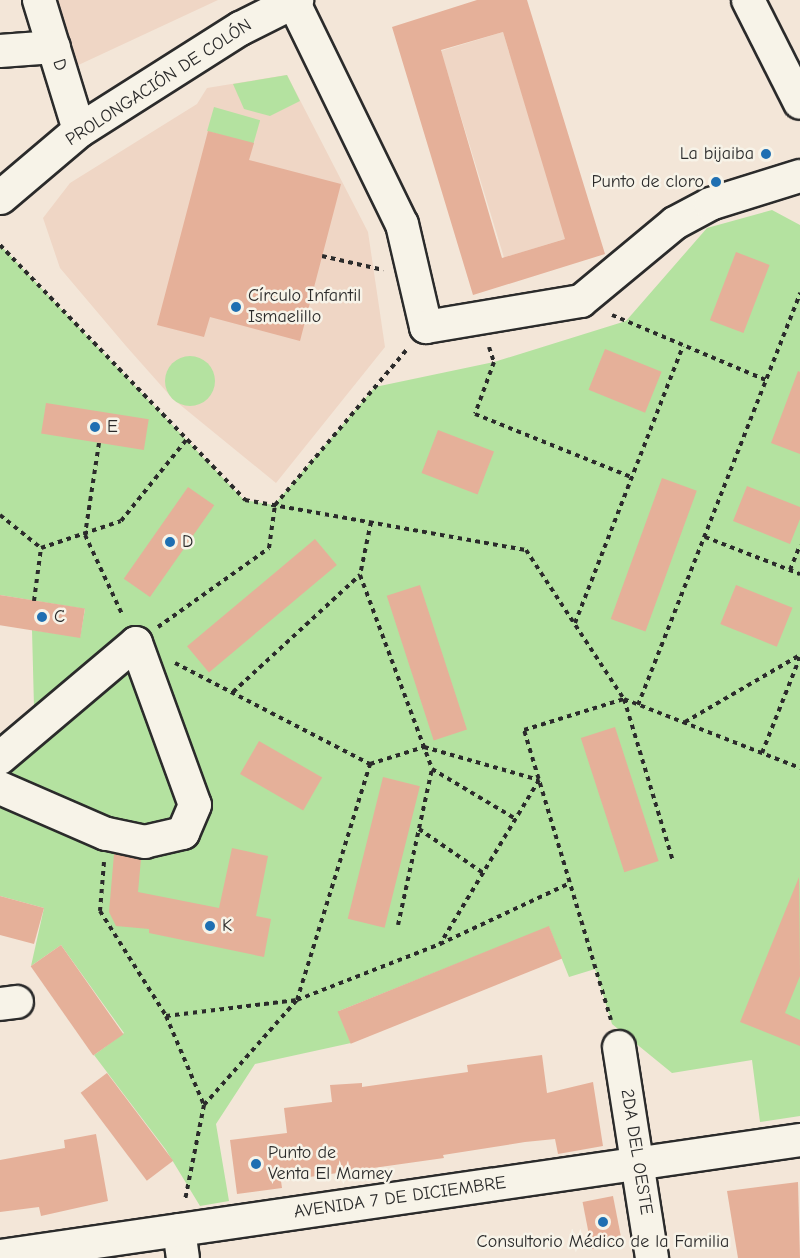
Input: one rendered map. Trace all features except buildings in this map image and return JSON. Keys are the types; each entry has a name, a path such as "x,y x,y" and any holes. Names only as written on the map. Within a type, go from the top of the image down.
{"main road":[{"name":"PROLONGACIÓN DE COLÓN","path":"0,198 79,130 240,28 294,1"}],"street":[{"name":"D","path":"39,0 79,130"},
{"path":"748,0 800,103"},
{"path":"294,1 402,224 426,327 581,302 675,223 710,204 800,176"},
{"path":"0,51 54,47"},
{"path":"0,758 136,643 195,805 183,833 145,842 106,834 0,788"},
{"name":"2DA DEL OESTE","path":"619,1047 652,1258"},
{"name":"AVENIDA 7 DE DICIEMBRE","path":"0,1256 181,1244 639,1164 800,1140"}],"path":[{"path":"0,245 244,500 526,550 624,699 673,861"},
{"path":"322,256 416,278"},
{"path":"638,705 800,293"},
{"path":"581,302 766,380"},
{"path":"480,317 494,362 475,414 631,477"},
{"path":"136,643 269,548 275,505 426,327"},
{"path":"575,623 683,345"},
{"path":"41,548 121,521 187,439"},
{"path":"99,443 85,535 136,643 370,764 424,747 539,780"},
{"path":"0,515 41,548"},
{"path":"371,522 360,575 432,769 398,925"},
{"path":"705,537 800,574"},
{"path":"790,570 800,545"},
{"path":"34,601 41,548"},
{"path":"233,693 360,575"},
{"path":"684,723 800,656"},
{"path":"762,753 800,656"},
{"path":"619,1047 524,730 624,699 800,768"},
{"path":"181,1244 204,1105 297,1000 370,764"},
{"path":"432,769 516,819"},
{"path":"440,944 539,780"},
{"path":"419,829 483,873"},
{"path":"106,834 100,911 166,1016 204,1105"},
{"path":"166,1016 297,1000 440,944 570,883"}],"shaded area":[{"path":"52,0 218,0 72,68"},
{"path":"503,32 566,239 504,258 441,51"},
{"name":"Círculo Infantil Ismaelillo","path":"287,75 368,232 385,347 276,483 173,399 126,346 60,268 43,218 70,183 197,104 207,88"}],"green space":[{"path":"287,75 300,101 270,116 244,109 233,84"},
{"path":"214,107 260,120 253,144 207,131"},
{"path":"772,210 800,225 800,1116 760,1122 752,1060 672,1073 612,1024 595,969 569,977 549,927 339,1011 351,1043 255,1064 216,1124 229,1201 200,1206 166,1150 94,1055 124,1033 61,945 31,966 44,908 0,896 0,780 35,746 32,630 80,637 85,609 0,595 0,245 244,500 274,505 375,387 494,362 626,321 707,228"},
{"path":"185,356 195,356 208,363 215,376 215,386 208,399 195,406 185,406 176,402 169,395 165,386 165,376 169,367 176,360"}],"place":[{"name":"La bijaiba","path":"766,154"},
{"name":"Punto de cloro","path":"716,182"},
{"name":"Círculo Infantil Ismaelillo","path":"236,307"},
{"name":"E","path":"95,427"},
{"name":"D","path":"170,542"},
{"name":"C","path":"42,617"},
{"name":"K","path":"210,926"},
{"name":"Punto de Venta El Mamey","path":"256,1164"},
{"name":"Consultorio Médico de la Familia","path":"603,1222"}]}
